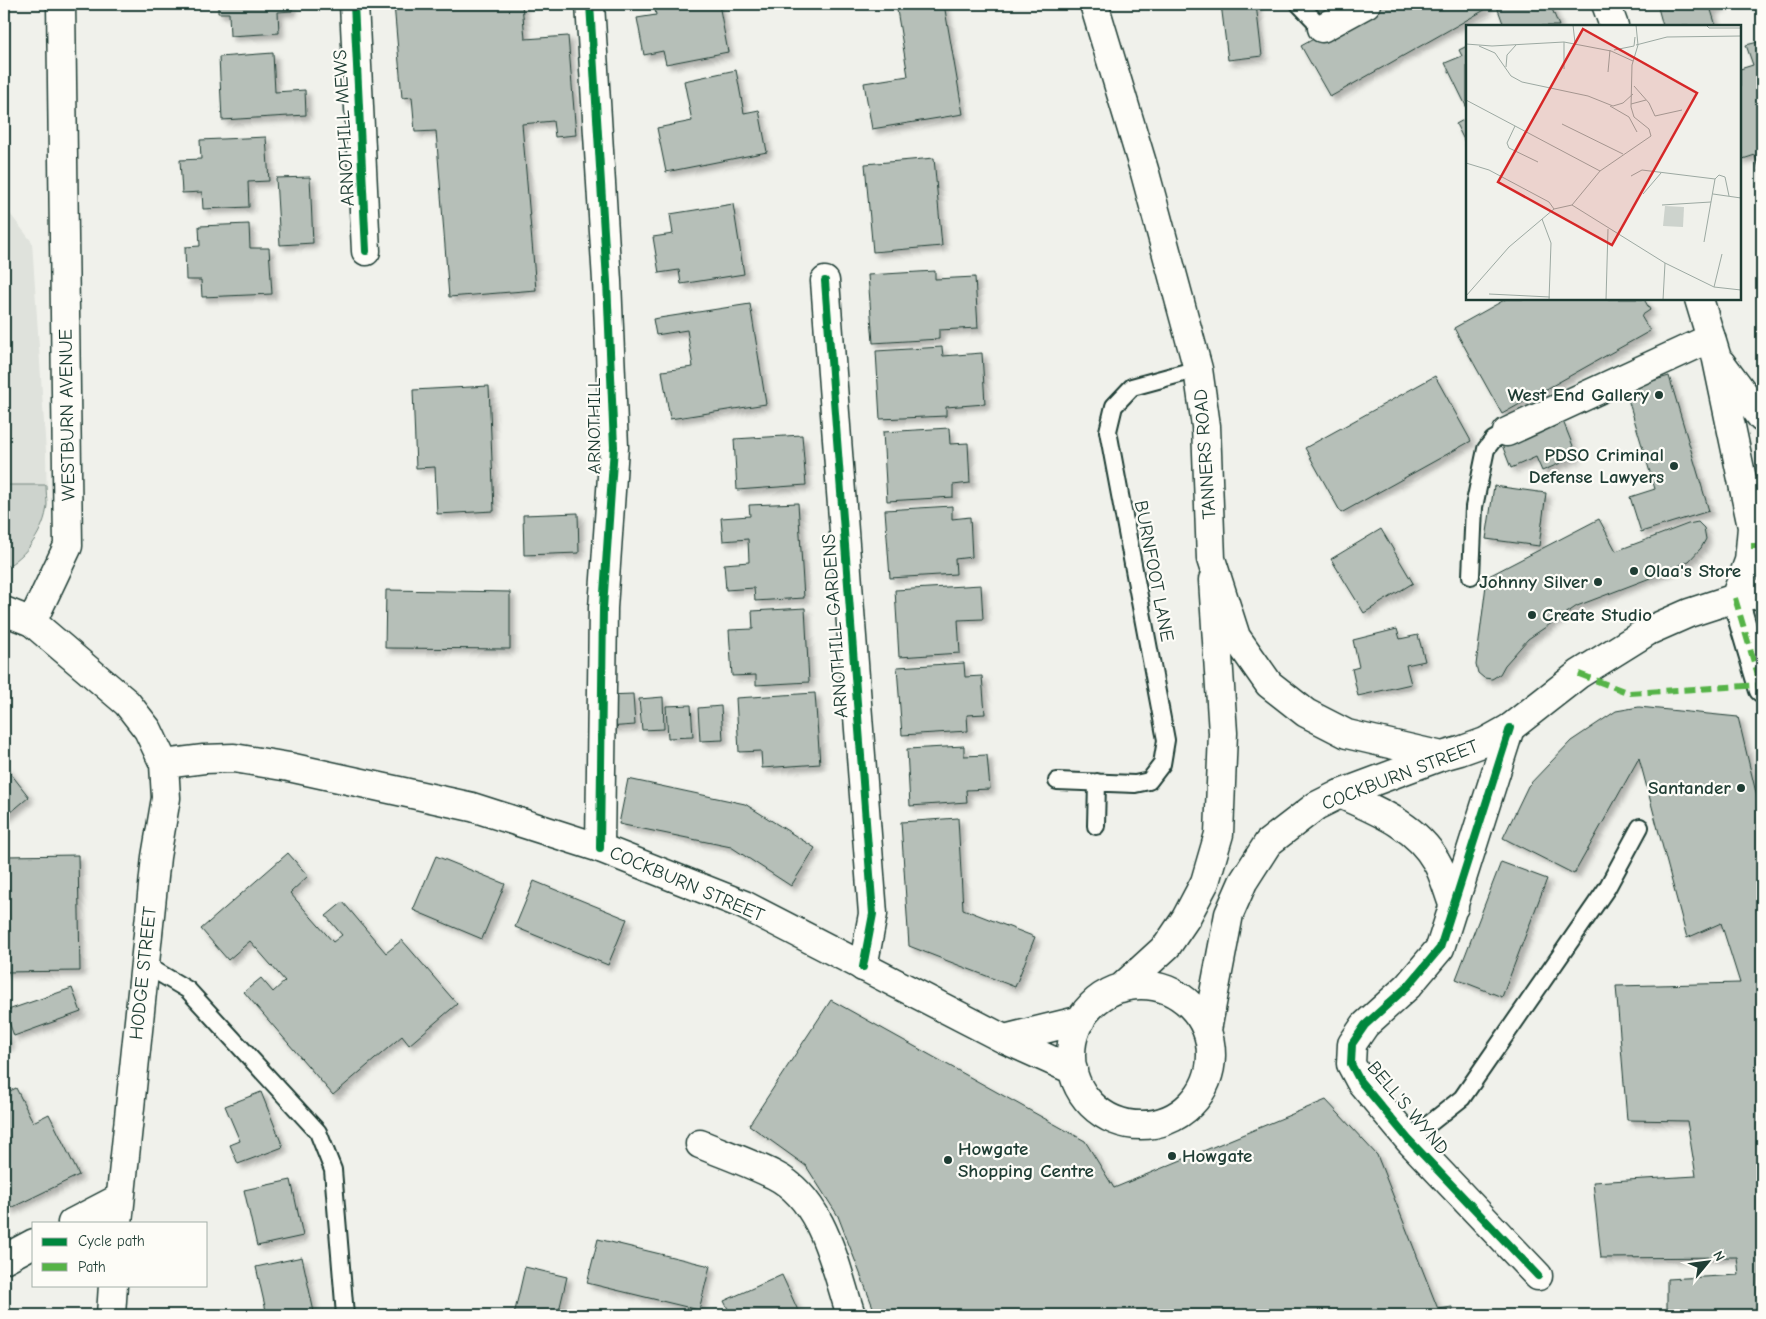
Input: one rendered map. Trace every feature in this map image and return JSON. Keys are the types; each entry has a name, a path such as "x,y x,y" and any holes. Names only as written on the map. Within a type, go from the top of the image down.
{"main road":[{"name":"WESTBURN AVENUE","path":"32,622 68,546 61,4"},
{"name":"ARNOTHILL MEWS","path":"354,4 366,251"},
{"name":"ARNOTHILL","path":"590,4 607,281 614,447 603,608 600,848"},
{"name":"TANNERS ROAD","path":"1094,4 1145,174 1198,369 1206,426 1211,559 1236,637 1269,684 1306,714 1347,734 1442,756"},
{"path":"1322,28 1366,4"},
{"path":"1606,4 1614,25"},
{"name":"ARNOTHILL GARDENS","path":"825,281 873,914 863,967"},
{"path":"1699,300 1713,347 1752,527 1749,561 1735,598"},
{"path":"1713,347 1762,418"},
{"path":"1507,432 1713,347"},
{"name":"COCKBURN STREET","path":"1121,988 1167,946 1186,918 1205,882 1219,834 1223,733 1211,559"},
{"name":"COCKBURN STREET","path":"1207,1030 1229,914 1243,882 1268,843 1316,806 1340,794 1485,742 1510,728 1579,674 1609,653 1648,630 1689,612 1762,592"},
{"path":"4,611 32,622 127,703 148,730 164,764"},
{"name":"BELL'S WYND","path":"1510,728 1440,948 1408,986 1365,1024 1352,1044 1351,1064 1360,1082 1409,1140 1538,1276"},
{"name":"COCKBURN STREET","path":"164,764 204,759 234,758 289,768 472,807 600,848 744,905 1004,1039 1073,1070"},
{"name":"HODGE STREET","path":"119,1210 156,857 166,798 164,764"},
{"path":"1340,794 1388,815 1420,839 1436,861 1454,907"},
{"name":"COCKBURN STREET","path":"1146,985 1172,992 1192,1006 1207,1030 1212,1054 1209,1075 1198,1097 1174,1118 1151,1125 1119,1122 1098,1110 1082,1093 1073,1070 1072,1042 1081,1020 1099,998 1121,988 1146,985"},
{"path":"1004,1039 1081,1020"},
{"path":"700,1144 775,1175 797,1192 813,1213 826,1239 851,1315"},
{"path":"76,1222 119,1210"},
{"path":"4,1259 32,1244"},
{"path":"111,1315 113,1286"}],"street":[{"path":"1735,598 1762,689"}],"lane":[{"path":"1299,4 1322,28"},
{"name":"BURNFOOT LANE","path":"1058,781 1135,784 1150,781 1162,764 1166,740 1108,431 1114,406 1132,387 1198,369"},
{"path":"1471,576 1474,507 1486,449 1493,440 1507,432"},
{"path":"1096,826 1097,782"},
{"path":"1409,1140 1462,1098 1606,888 1640,827"},
{"path":"144,964 188,990 318,1132 334,1170 345,1315"}],"shaded area":[{"path":"4,206 32,242 46,452 47,506 39,532 23,555 4,568"},
{"path":"4,485 46,485 47,505 43,524 33,542 20,557 4,568"}],"building":[{"path":"218,4 292,4 292,11 278,12 279,33 230,36 229,13 218,13"},
{"path":"394,4 522,4 525,39 568,36 576,135 555,137 553,121 522,124 536,290 449,297 436,131 415,132 412,97 402,98"},
{"path":"654,4 719,4 728,52 666,64 663,51 644,55 637,18 656,15"},
{"path":"896,4 944,4 963,114 872,129 864,83 908,76"},
{"path":"1221,4 1256,4 1262,56 1228,60"},
{"path":"1376,4 1486,4 1488,8 1330,97 1301,46"},
{"path":"1496,4 1550,4 1559,25 1504,25"},
{"path":"1657,4 1723,4 1711,10 1716,25 1663,25"},
{"path":"1762,41 1762,177 1755,155 1741,160 1741,69 1753,65 1746,45"},
{"path":"1466,46 1466,106 1445,63 1462,56 1459,50"},
{"path":"273,53 275,92 305,90 306,115 222,120 219,57"},
{"path":"736,70 744,113 759,110 767,152 666,172 657,128 692,121 684,81"},
{"path":"1466,119 1466,144 1456,124"},
{"path":"266,137 269,181 248,182 249,207 203,209 202,192 182,193 180,160 201,159 200,140"},
{"path":"934,158 942,246 873,252 865,164"},
{"path":"310,177 313,243 280,245 276,178"},
{"path":"733,204 744,274 681,284 679,270 659,273 653,237 673,234 670,214"},
{"path":"249,224 250,248 269,248 272,294 202,297 201,280 186,280 185,247 200,246 199,226"},
{"path":"935,271 935,279 975,277 978,328 939,330 939,339 873,343 868,275"},
{"path":"1504,300 1645,300 1650,310 1641,316 1650,331 1502,414 1454,328"},
{"path":"750,304 766,404 670,419 662,371 693,367 687,330 656,335 653,319"},
{"path":"942,347 943,356 982,353 985,404 946,407 946,416 880,419 876,351"},
{"path":"1435,376 1471,441 1341,513 1305,448"},
{"path":"1669,376 1709,511 1641,532 1630,497 1655,489 1625,389"},
{"path":"489,386 494,511 437,514 435,467 416,468 413,390"},
{"path":"1563,421 1577,456 1542,471 1536,457 1511,468 1502,445"},
{"path":"949,428 950,444 968,443 970,483 953,485 953,497 887,501 883,432"},
{"path":"802,435 806,485 737,490 734,439"},
{"path":"1494,486 1546,493 1539,546 1486,539"},
{"path":"798,503 804,598 755,601 754,588 726,590 724,564 749,562 748,539 723,541 721,518 750,516 749,505"},
{"path":"952,506 952,519 970,517 972,557 955,559 956,574 890,578 885,510"},
{"path":"578,513 579,553 524,555 523,515"},
{"path":"1599,519 1616,551 1698,522 1704,528 1706,539 1701,548 1689,561 1577,606 1528,639 1505,665 1500,674 1492,679 1484,678 1478,673 1476,665 1487,577"},
{"path":"1381,529 1413,583 1364,613 1331,559"},
{"path":"981,585 983,619 958,620 960,653 899,657 895,590"},
{"path":"386,590 510,592 510,649 385,648"},
{"path":"805,608 809,682 756,685 756,675 732,676 729,630 753,629 752,611"},
{"path":"1397,629 1400,639 1418,635 1425,661 1406,665 1411,684 1358,696 1352,669 1359,667 1353,640"},
{"path":"964,663 965,677 982,676 985,714 967,715 968,731 902,735 897,667"},
{"path":"815,693 820,764 762,768 761,751 739,752 736,698"},
{"path":"633,694 635,725 608,727 606,695"},
{"path":"663,697 664,729 642,730 639,699"},
{"path":"691,705 693,737 668,738 666,706"},
{"path":"721,706 723,740 700,741 698,708"},
{"path":"1639,707 1738,717 1762,818 1762,1315 1667,1315 1667,1279 1739,1275 1737,1257 1601,1258 1593,1182 1696,1176 1687,1121 1627,1120 1616,986 1740,983 1721,923 1687,938 1639,758 1574,874 1503,838 1528,786 1571,741 1616,711"},
{"path":"964,746 964,756 987,755 990,789 966,790 967,802 910,806 907,749"},
{"path":"4,765 29,797 4,818"},
{"path":"628,779 745,804 815,848 791,886 731,847 619,824"},
{"path":"958,818 963,909 1035,937 1015,987 909,946 901,822"},
{"path":"288,853 308,876 290,893 333,942 342,935 326,916 343,902 386,953 402,940 457,1004 409,1045 402,1036 333,1095 244,992 261,978 273,992 285,981 250,941 228,960 201,929"},
{"path":"78,855 80,971 4,972 4,935 9,935 8,885 4,885 4,856"},
{"path":"436,856 505,884 482,939 413,910"},
{"path":"1501,862 1547,879 1502,997 1456,979"},
{"path":"534,881 627,919 608,965 515,927"},
{"path":"72,988 81,1012 14,1036 5,1011"},
{"name":"Howgate Shopping Centre","path":"831,1000 1085,1141 1114,1188 1326,1100 1377,1155 1438,1309 1452,1307 1452,1315 876,1315 838,1216 806,1166 749,1125"},
{"path":"4,1027 10,1044 4,1046"},
{"path":"16,1088 33,1122 49,1114 79,1175 9,1209 4,1199 4,1094"},
{"path":"261,1092 283,1147 238,1164 230,1145 240,1141 225,1106"},
{"path":"291,1180 303,1236 257,1246 244,1190"},
{"path":"598,1239 710,1266 699,1310 587,1283"},
{"path":"302,1257 314,1312 301,1315 267,1315 256,1267"},
{"path":"525,1267 567,1277 558,1315 514,1315"},
{"path":"782,1275 800,1315 731,1315 724,1301"}],"marked path":[{"path":"1751,546 1762,546"},
{"path":"1735,598 1762,689"},
{"path":"1579,674 1629,693 1762,685"}],"cycle path":[{"path":"354,4 366,251"},
{"path":"590,4 607,281 614,447 603,608 600,848"},
{"path":"825,281 873,914 863,967"},
{"path":"1510,728 1440,948 1408,986 1365,1025 1352,1044 1351,1064 1360,1081 1409,1140 1538,1276"}],"place":[{"name":"West End Gallery","path":"1659,395"},
{"name":"PDSO Criminal Defense Lawyers","path":"1674,466"},
{"name":"Olaa's Store","path":"1634,571"},
{"name":"Johnny Silver","path":"1598,582"},
{"name":"Create Studio","path":"1532,615"},
{"name":"Santander","path":"1741,788"},
{"name":"Howgate","path":"1172,1156"},
{"name":"Howgate Shopping Centre","path":"948,1160"}]}
